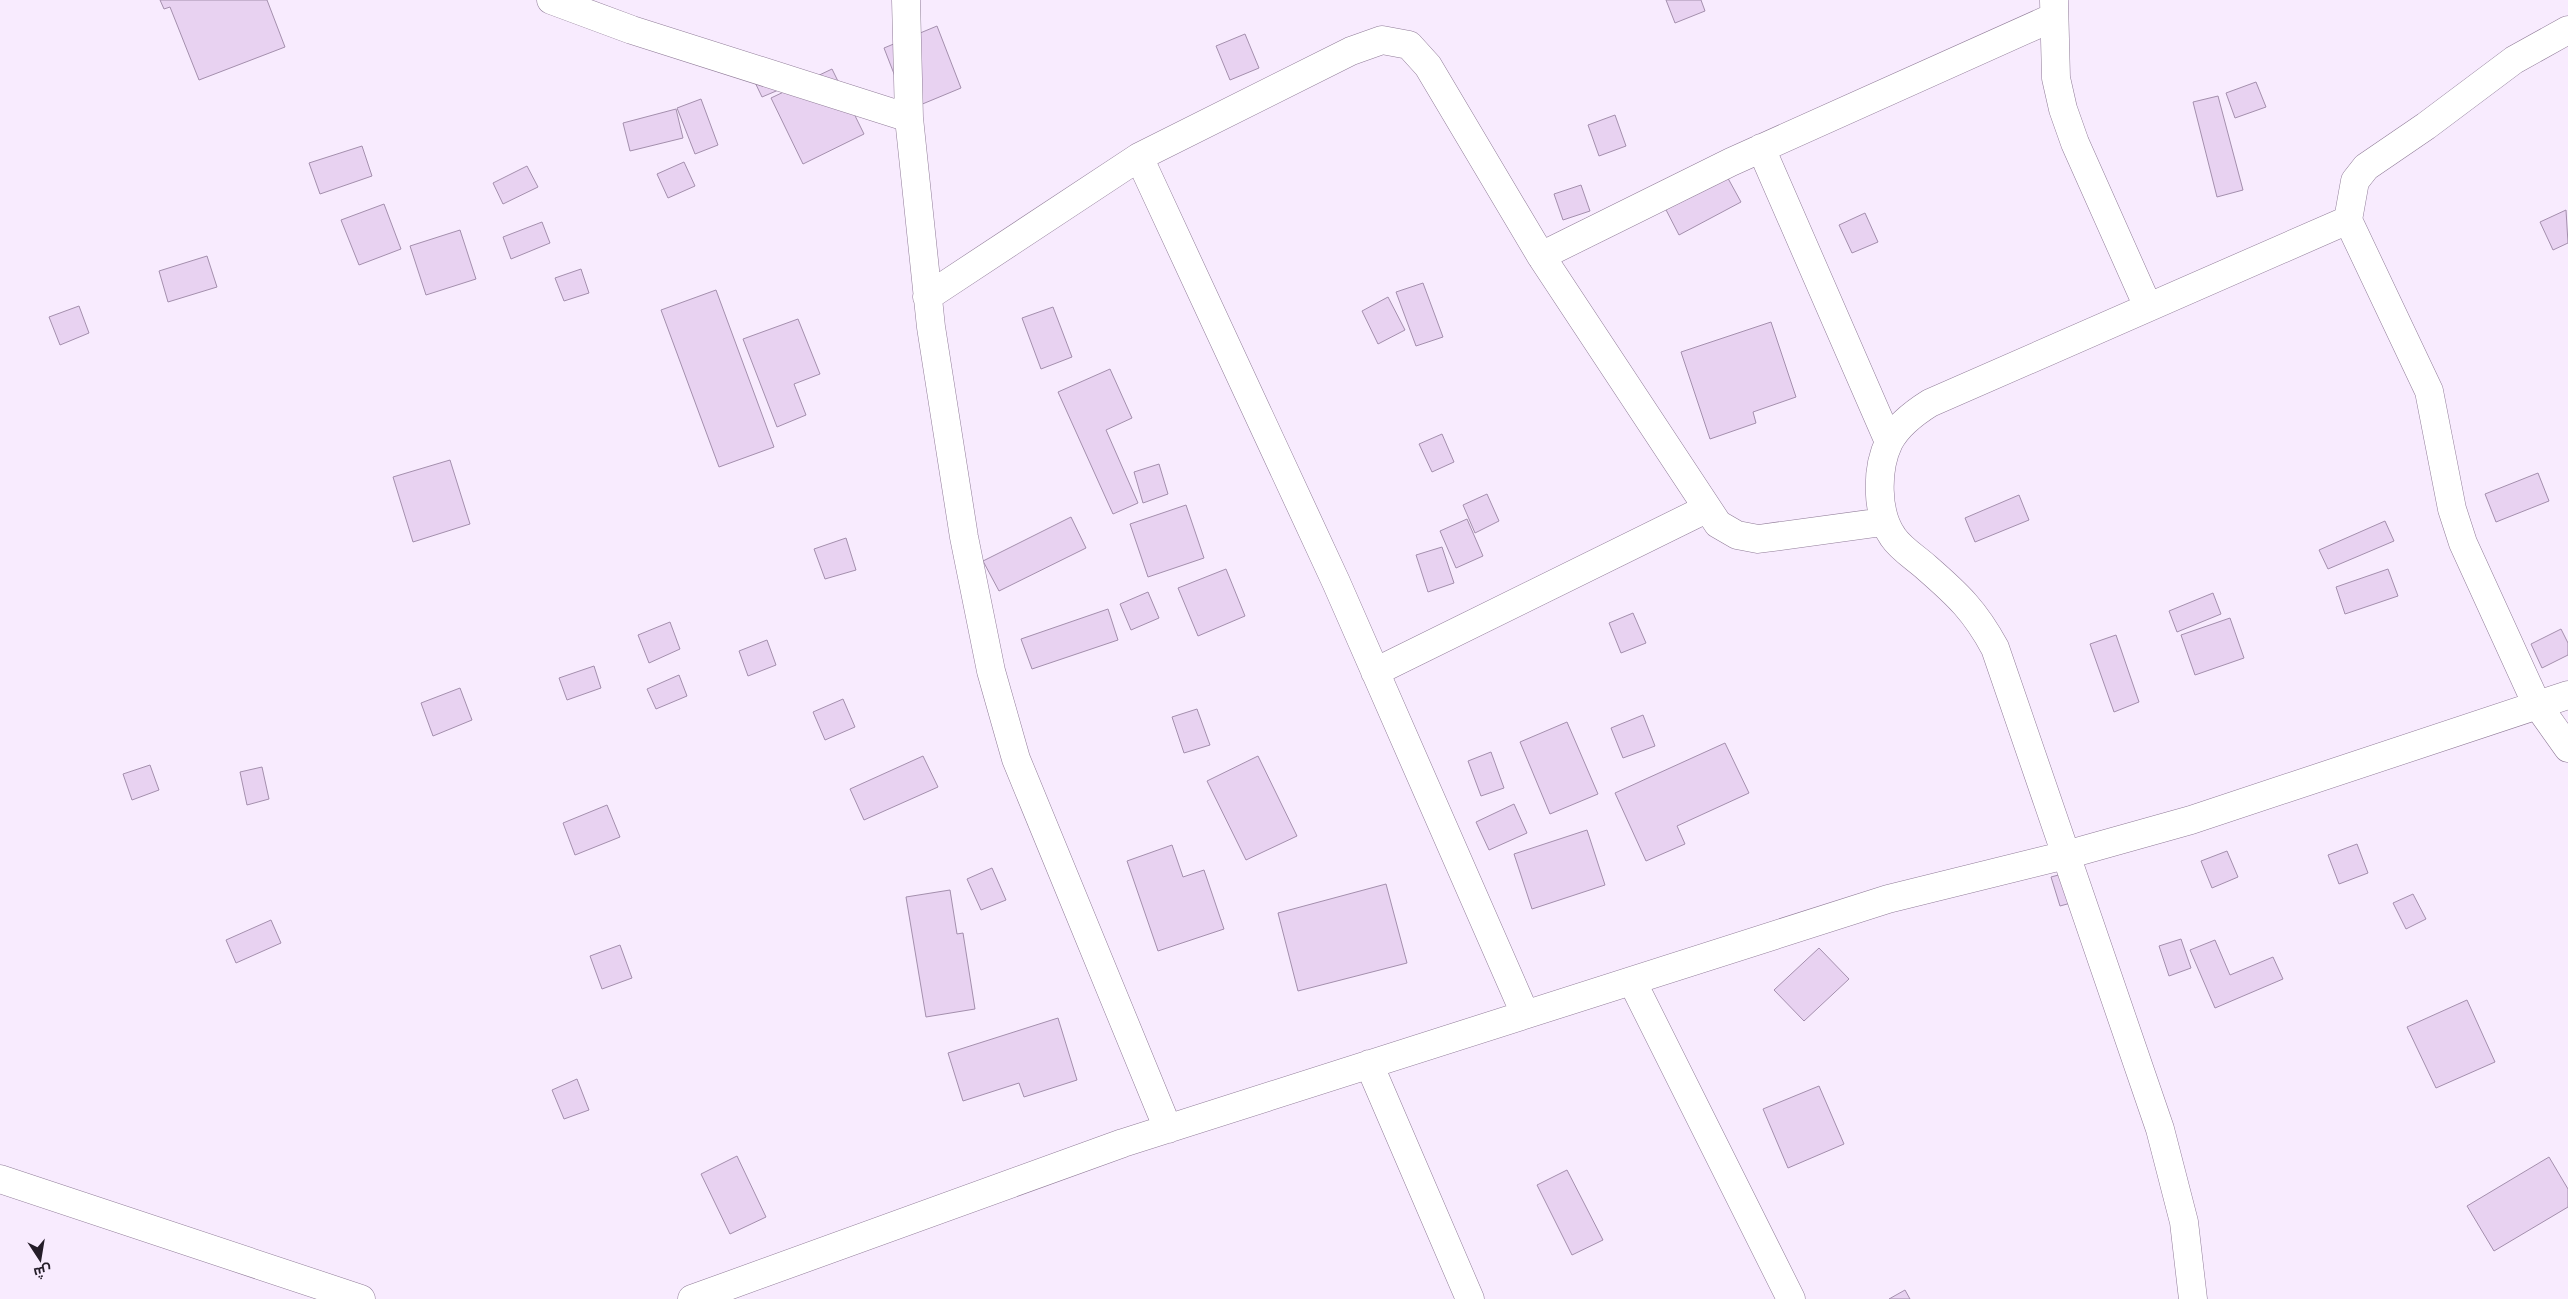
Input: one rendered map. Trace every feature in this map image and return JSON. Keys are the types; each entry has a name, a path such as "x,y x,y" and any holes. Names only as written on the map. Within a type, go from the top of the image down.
{"street":[{"path":"551,0 632,30 909,118"},
{"path":"906,0 909,118 927,297 964,537 991,672 1011,743 1168,1129"},
{"path":"1541,256 1761,148 2054,9 2056,78 2063,109 2075,143 2148,307"},
{"path":"2568,30 2514,60 2426,126 2366,167 2355,181 2348,220 2429,391 2457,526 2536,704 2568,748"},
{"path":"927,297 1139,157 1351,51 1382,40 1409,45 1428,66 1541,256 1706,509 1718,524 1737,535 1758,539 1883,522"},
{"path":"1761,148 1889,442"},
{"path":"1139,157 1332,573 1525,1014"},
{"path":"2193,1299 2184,1222 2160,1129 1994,648 1982,624 1963,599 1894,539 1883,522 1880,470 1889,442 1909,417 1930,403 2348,220"},
{"path":"1375,672 1706,509"},
{"path":"692,1299 1001,1186 1168,1129 1369,1064 1888,899 2191,820 2536,704 2568,695"},
{"path":"1632,981 1791,1299"},
{"path":"1369,1064 1470,1299"},
{"path":"0,1179 361,1299"}],"building":[{"path":"160,0 267,0 285,47 199,80 170,7 164,9"},
{"path":"1666,0 1701,0 1705,11 1675,23"},
{"path":"937,26 961,88 908,110 884,48"},
{"path":"1245,34 1259,68 1230,80 1216,46"},
{"path":"832,69 864,134 803,164 771,98"},
{"path":"751,74 788,86 762,97"},
{"path":"2256,82 2266,107 2235,118 2226,93"},
{"path":"2218,96 2243,190 2217,197 2193,102"},
{"path":"701,99 718,145 695,154 677,108"},
{"path":"676,109 683,138 630,151 623,123"},
{"path":"1615,115 1626,146 1599,156 1588,125"},
{"path":"362,146 372,176 320,194 309,163"},
{"path":"684,162 695,186 668,198 657,174"},
{"path":"527,166 538,187 503,204 493,183"},
{"path":"1724,171 1741,202 1679,235 1663,204"},
{"path":"1581,185 1590,211 1563,220 1554,194"},
{"path":"384,204 401,249 359,265 341,220"},
{"path":"2566,210 2568,243 2553,250 2540,222"},
{"path":"1865,213 1878,242 1852,253 1839,225"},
{"path":"542,222 550,243 511,259 503,237"},
{"path":"460,230 476,279 426,295 410,246"},
{"path":"207,256 217,287 168,302 159,271"},
{"path":"581,269 589,293 564,301 555,278"},
{"path":"1423,283 1443,337 1416,346 1396,292"},
{"path":"716,290 774,447 719,467 661,310"},
{"path":"1388,297 1405,330 1378,344 1362,311"},
{"path":"79,306 89,333 60,345 49,317"},
{"path":"1053,307 1072,357 1041,369 1022,318"},
{"path":"798,319 820,374 794,384 806,415 777,427 743,339"},
{"path":"1771,322 1796,397 1753,412 1756,423 1710,439 1681,352"},
{"path":"1110,369 1132,418 1106,430 1138,503 1113,514 1058,392"},
{"path":"1442,434 1454,462 1432,472 1419,444"},
{"path":"450,460 470,524 413,542 393,477"},
{"path":"1159,464 1168,494 1143,503 1134,472"},
{"path":"2538,473 2549,501 2496,522 2485,494"},
{"path":"1487,494 1499,521 1475,533 1463,505"},
{"path":"2019,495 2029,520 1975,542 1965,518"},
{"path":"1186,505 1204,558 1148,577 1130,524"},
{"path":"1071,517 1086,548 999,591 983,561"},
{"path":"1467,519 1483,556 1456,568 1440,531"},
{"path":"2385,521 2394,541 2328,569 2319,550"},
{"path":"846,538 856,570 825,579 814,549"},
{"path":"1442,547 1454,583 1428,592 1416,555"},
{"path":"1226,569 1245,616 1198,636 1178,588"},
{"path":"2388,569 2398,596 2345,614 2336,587"},
{"path":"1148,592 1159,618 1131,630 1120,604"},
{"path":"2213,593 2221,614 2177,632 2169,611"},
{"path":"1108,609 1118,640 1032,669 1021,639"},
{"path":"1633,613 1646,643 1621,653 1609,623"},
{"path":"2230,618 2244,658 2195,675 2181,635"},
{"path":"670,622 680,649 649,663 638,635"},
{"path":"2561,629 2568,643 2568,655 2542,668 2531,644"},
{"path":"2116,635 2139,702 2114,712 2090,644"},
{"path":"767,640 776,665 748,676 739,651"},
{"path":"594,666 601,688 567,700 559,678"},
{"path":"679,675 687,696 656,709 647,689"},
{"path":"460,688 472,720 433,736 421,703"},
{"path":"843,699 855,727 825,740 813,712"},
{"path":"1197,709 1210,745 1184,753 1172,717"},
{"path":"1643,715 1655,746 1623,758 1611,728"},
{"path":"1567,722 1598,794 1550,814 1520,742"},
{"path":"1725,743 1749,793 1677,826 1685,844 1646,861 1615,793"},
{"path":"1491,752 1504,788 1481,796 1468,761"},
{"path":"923,756 938,787 864,820 850,789"},
{"path":"1258,756 1297,836 1246,860 1207,781"},
{"path":"150,765 159,790 132,800 123,774"},
{"path":"262,767 269,799 247,805 240,772"},
{"path":"1514,804 1527,833 1489,850 1476,822"},
{"path":"607,805 620,837 575,855 563,823"},
{"path":"1587,830 1605,885 1532,909 1514,854"},
{"path":"2357,844 2368,873 2339,884 2328,855"},
{"path":"1172,845 1183,877 1204,870 1224,929 1158,951 1127,861"},
{"path":"2227,851 2238,877 2212,888 2201,861"},
{"path":"992,868 1006,900 981,910 967,879"},
{"path":"2081,869 2089,898 2060,906 2051,877"},
{"path":"1386,884 1407,963 1298,991 1278,913"},
{"path":"950,890 957,934 963,933 975,1009 926,1017 906,897"},
{"path":"2413,894 2426,919 2406,929 2393,903"},
{"path":"271,920 281,943 236,963 226,940"},
{"path":"2181,939 2191,968 2169,976 2159,946"},
{"path":"2215,940 2230,975 2273,957 2283,979 2215,1008 2190,950"},
{"path":"620,945 632,978 602,989 590,956"},
{"path":"1819,948 1849,979 1804,1021 1774,990"},
{"path":"2467,1000 2495,1062 2436,1088 2407,1027"},
{"path":"1058,1018 1077,1080 1024,1097 1019,1083 963,1101 948,1053"},
{"path":"577,1079 589,1110 564,1119 552,1090"},
{"path":"1819,1086 1844,1144 1788,1168 1763,1109"},
{"path":"737,1156 766,1217 730,1234 701,1174"},
{"path":"2549,1157 2568,1189 2568,1207 2494,1251 2467,1206"},
{"path":"1567,1170 1603,1240 1572,1255 1537,1185"},
{"path":"1905,1290 1910,1299 1889,1299"}]}
